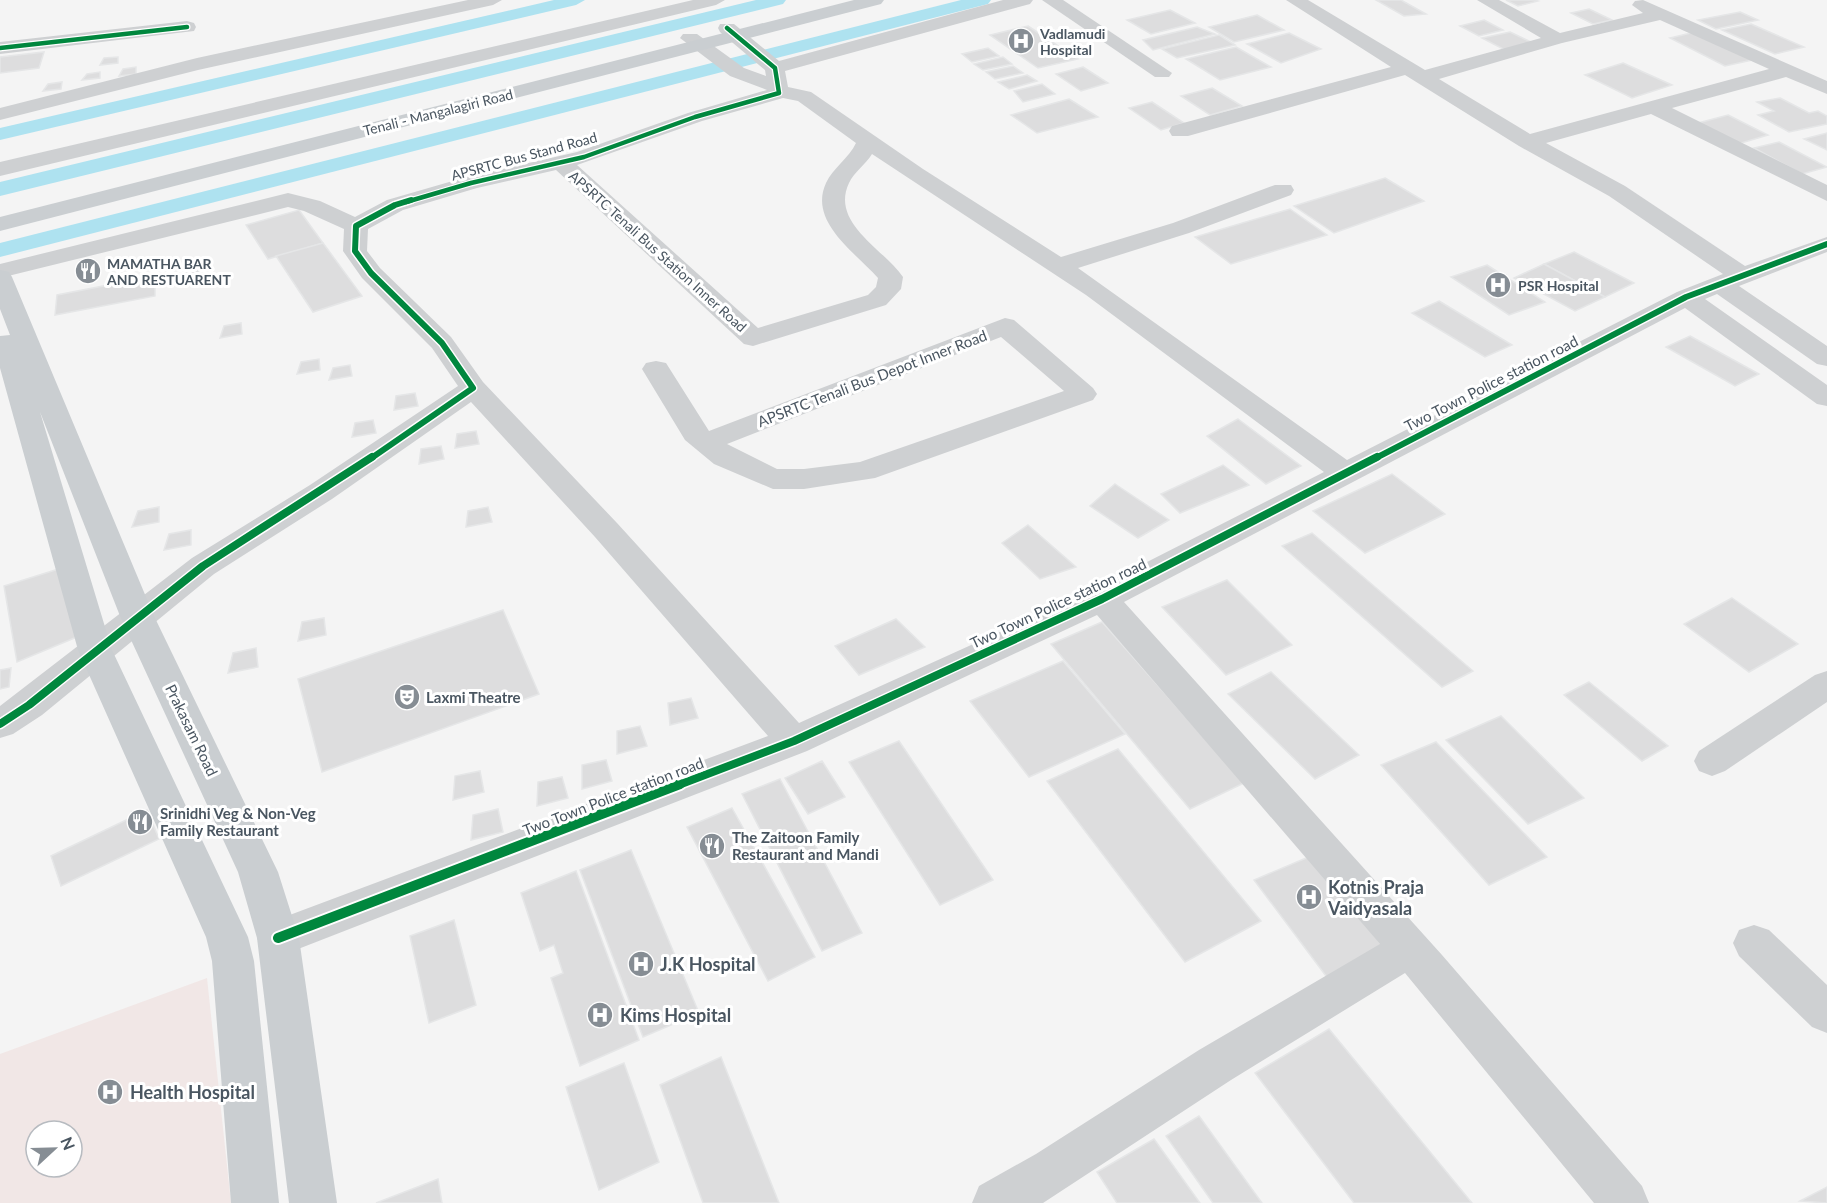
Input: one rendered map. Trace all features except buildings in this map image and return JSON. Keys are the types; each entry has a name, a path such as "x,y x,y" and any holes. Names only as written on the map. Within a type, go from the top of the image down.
{"main road":[{"name":"Tenali - Mangalagiri Road","path":"734,34 840,0"},
{"name":"Tenali - Mangalagiri Road","path":"0,224 734,34 875,0"},
{"name":"Tenali - Mangalagiri Road","path":"0,210 698,44"},
{"name":"Prakasam Road","path":"0,276 137,616 222,790 258,872 279,938 313,1203"},
{"path":"0,323 26,403 95,650 227,937 233,961 255,1203"}],"street":[{"path":"0,114 197,64 468,3 493,0"},
{"path":"0,169 716,0"},
{"name":"APSRTC Bus Stand Road","path":"363,221 395,205 471,183 561,163 695,117 776,78 1024,0"},
{"path":"1051,0 1162,73"},
{"path":"1300,3 1332,0"},
{"path":"1486,0 1557,39"},
{"path":"1632,0 1827,88"},
{"path":"1300,3 1527,141 1617,191 1827,358"},
{"path":"1180,131 1662,14"},
{"path":"0,48 186,18 197,64"},
{"path":"734,34 776,78 1095,290 1346,474"},
{"path":"698,44 737,72 776,78"},
{"path":"1527,141 1790,70"},
{"path":"1651,106 1827,194"},
{"name":"APSRTC Tenali Bus Station Inner Road","path":"561,163 753,338 877,300 888,289 891,278 851,238 838,217 833,198 838,182 862,158 868,141"},
{"path":"1058,266 1181,228 1283,190"},
{"path":"0,271 288,200 363,221 355,251 371,273 442,343 472,388 606,530 794,741"},
{"name":"Two Town Police station road","path":"279,938 794,741 1102,599 1686,297 1827,244"},
{"path":"1686,297 1827,398"},
{"name":"APSRTC Tenali Bus Depot Inner Road","path":"656,369 695,434 724,457 773,478 804,479 864,471 1083,394 1005,327 706,442"},
{"path":"0,724 29,705 137,616 203,566 321,492 472,388"},
{"path":"1102,599 1409,948 1624,1203"},
{"path":"1712,761 1827,684"},
{"path":"1754,943 1827,1013"},
{"path":"996,1203 1053,1171 1215,1065 1409,948"}],"shaded area":[{"name":"Health Hospital","path":"207,978 231,1203 0,1203 0,1054"}],"waterway":[{"path":"0,134 576,0"},
{"path":"0,189 777,0"},
{"path":"0,250 982,0"}],"cycle path":[{"path":"0,48 187,27"},
{"path":"0,724 29,705 203,566 321,492 473,388 442,343 371,273 355,251 356,226 395,205 471,183 584,157 695,117 779,93 775,68 727,28"},
{"path":"278,938 794,741 1102,599 1686,297 1827,244"}],"place":[{"name":"Vadlamudi Hospital","path":"1021,41"},
{"name":"MAMATHA BAR AND RESTUARENT","path":"88,271"},
{"name":"PSR Hospital","path":"1498,285"},
{"name":"Laxmi Theatre","path":"407,697"},
{"name":"Srinidhi Veg & Non-Veg Family Restaurant","path":"140,822"},
{"name":"The Zaitoon Family Restaurant and Mandi","path":"712,846"},
{"name":"Kotnis Praja Vaidyasala","path":"1309,897"},
{"name":"J.K Hospital","path":"641,964"},
{"name":"Kims Hospital","path":"600,1015"},
{"name":"Health Hospital","path":"110,1092"}]}
